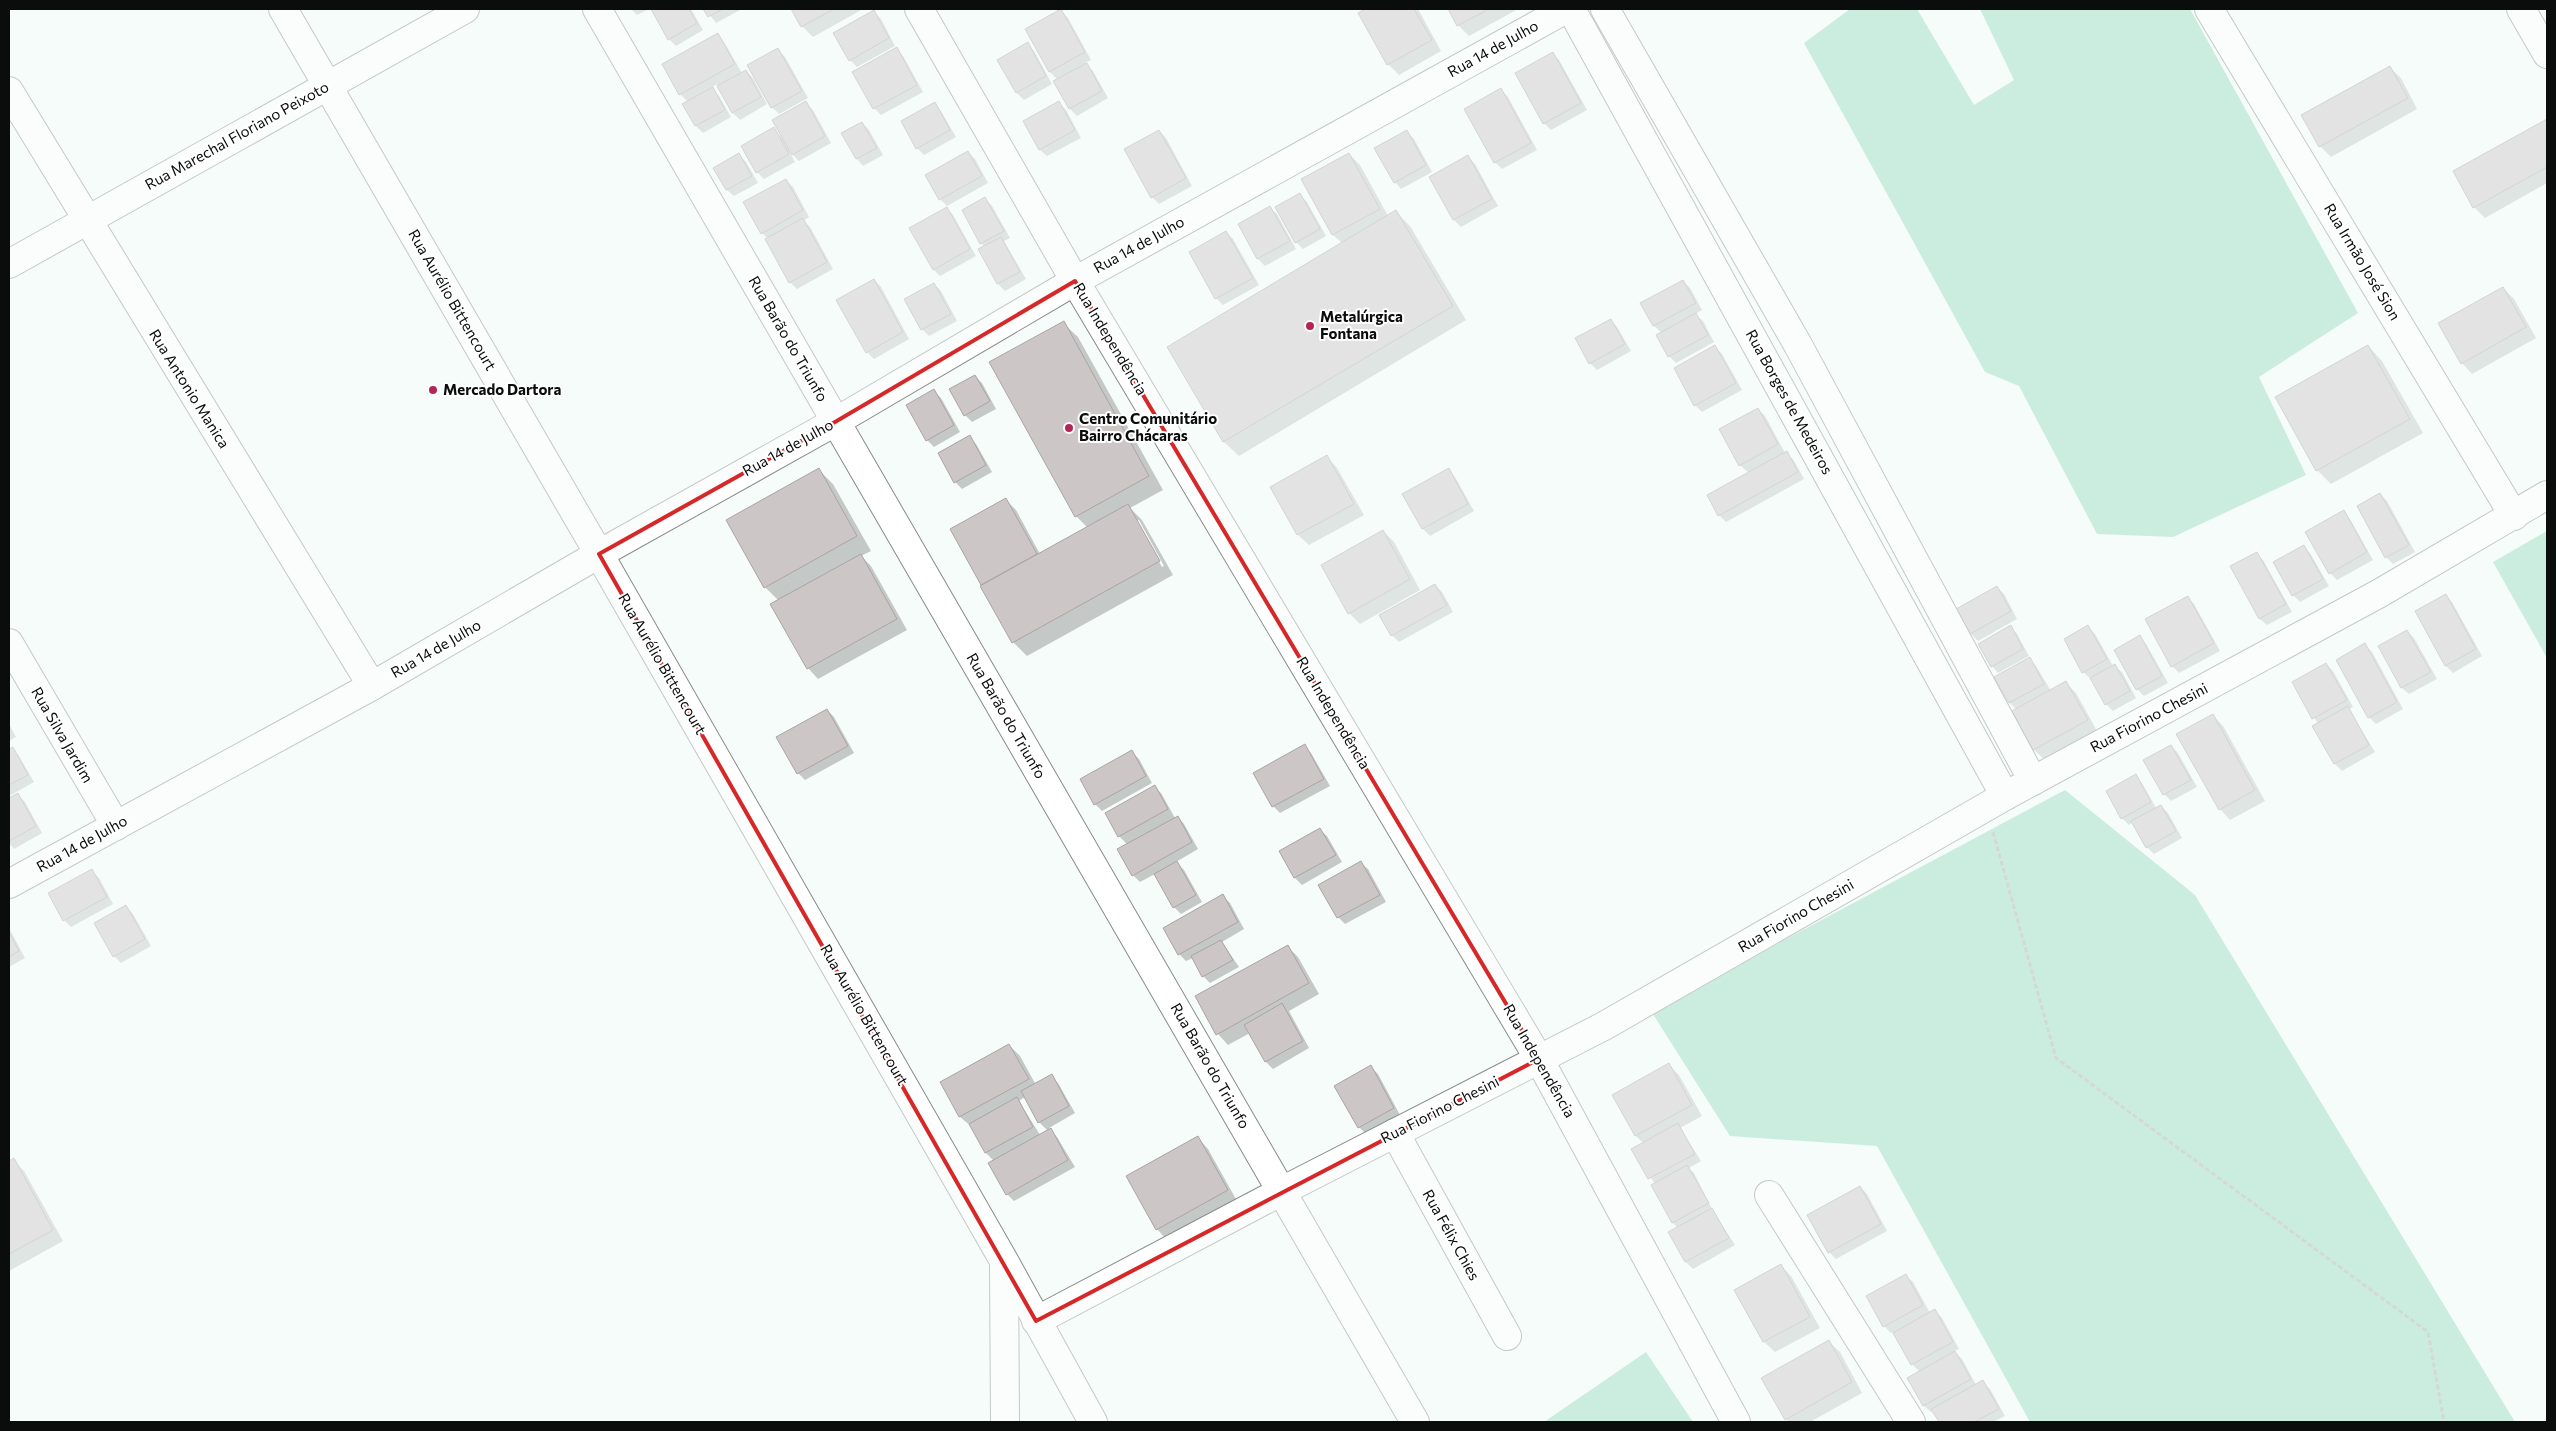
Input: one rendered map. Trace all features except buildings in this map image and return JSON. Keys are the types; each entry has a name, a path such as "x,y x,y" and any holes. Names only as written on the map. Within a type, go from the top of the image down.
{"street":[{"name":"Rua Aurélio Bittencourt","path":"283,9 1004,1259 1036,1321 1093,1422"},
{"name":"Rua Marechal Floriano Peixoto","path":"9,264 465,9"},
{"name":"Rua Barão do Triunfo","path":"597,9 1415,1422"},
{"name":"Rua Independência","path":"919,9 1075,281 1539,1059 1736,1422"},
{"name":"Rua 14 de Julho","path":"9,884 372,686 599,554 835,422 1075,281 1566,9"},
{"name":"Rua Borges de Medeiros","path":"1571,9 1767,363 1996,802"},
{"path":"1605,9 1798,345 2033,781"},
{"name":"Rua Irmão José Sion","path":"2210,9 2514,516"},
{"path":"2521,9 2547,54"},
{"name":"Rua Antonio Manica","path":"9,91 372,686"},
{"path":"1767,363 1798,345"},
{"name":"Rua Fiorino Chesini","path":"1036,1321 1282,1191 1604,1026 2033,781 2380,593 2547,495"},
{"name":"Rua Silva Jardim","path":"9,643 116,826"},
{"name":"Rua Félix Chies","path":"1395,1133 1507,1336"},
{"path":"1769,1195 1911,1422"},
{"path":"1004,1259 1005,1422"}],"path":[{"path":"1996,802 2056,1058 2428,1332 2444,1422"}],"highlighted area":[{"path":"1075,281 1539,1059 1036,1321 599,554 835,422"}],"green space":[{"path":"1850,9 1917,9 1974,105 2014,80 1980,9 2190,9 2358,313 2259,377 2306,475 2173,537 2097,534 2019,386 1985,372 1804,43"},
{"path":"2547,531 2547,658 2493,562"},
{"path":"2065,790 2195,895 2515,1422 2030,1422 1877,1146 1730,1136 1651,1011"},
{"path":"1646,1352 1693,1422 1544,1422"}],"place":[{"name":"Metalúrgica Fontana","path":"1310,326"},
{"name":"Mercado Dartora","path":"433,390"},
{"name":"Centro Comunitário Bairro Chácaras","path":"1069,428"}]}
